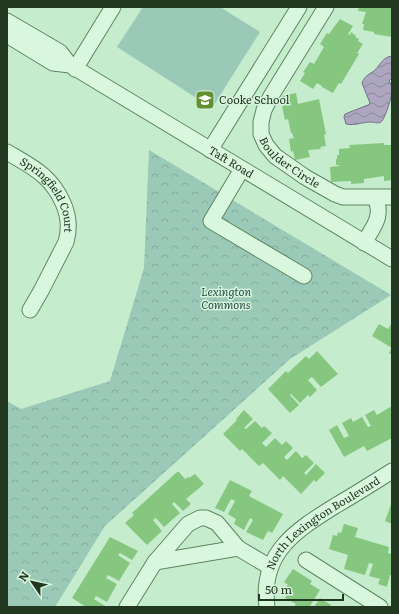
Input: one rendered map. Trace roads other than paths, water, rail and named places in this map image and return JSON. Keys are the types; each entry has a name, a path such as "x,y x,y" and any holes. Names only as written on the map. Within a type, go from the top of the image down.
{"street":[{"path":"72,67 113,7"},
{"path":"210,150 299,7"},
{"name":"Boulder Circle","path":"326,7 267,103 261,122 261,134 266,145 275,156 326,190 343,197 392,197"},
{"name":"Taft Road","path":"7,21 60,52 72,67"},
{"name":"Taft Road","path":"7,35 53,63 72,67 392,259"},
{"name":"Springfield Court","path":"7,152 45,176 53,184 58,191 67,213 68,234 66,242 30,310"},
{"path":"242,169 211,221 304,276"},
{"path":"375,198 379,205 378,219"},
{"path":"364,243 378,219 392,207"},
{"name":"North Lexington Boulevard","path":"266,607 266,592 270,567 278,551 294,534 314,519 392,471"},
{"path":"127,607 155,562 188,524 200,518 206,518 217,523 238,548 270,567"},
{"path":"155,562 238,548"},
{"path":"306,560 380,607"}],"water":[{"path":"392,56 392,78 389,81 392,86 392,94 383,120 378,123 371,122 352,125 346,124 344,117 345,114 370,103 362,83 364,78 375,70 384,59"}],"place":[{"name":"Cooke School","path":"205,100"}],"park label":[{"name":"Lexington Commons","path":"226,298"}]}
